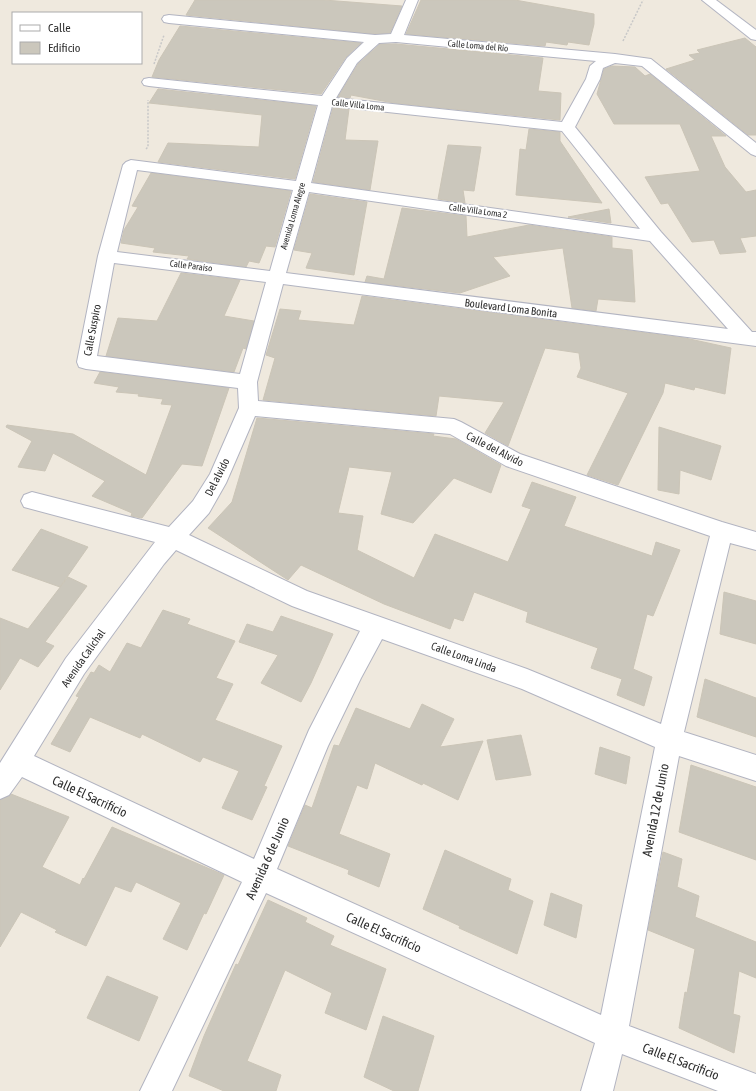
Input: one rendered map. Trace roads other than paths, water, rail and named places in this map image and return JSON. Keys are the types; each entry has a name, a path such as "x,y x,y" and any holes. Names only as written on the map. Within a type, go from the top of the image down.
{"street":[{"path":"396,38 412,0"},
{"path":"708,0 756,36"},
{"name":"Calle Loma del Río","path":"169,19 375,39 396,38 646,62 756,151"},
{"name":"Avenida Loma Alegre","path":"249,408 247,382 326,102 352,61 375,39"},
{"path":"567,127 593,79 597,66 615,58"},
{"name":"Calle Villa Loma","path":"149,82 567,127"},
{"name":"Boulevard Loma Bonita","path":"567,127 655,236 751,339"},
{"name":"Calle Villa Loma 2","path":"131,165 302,186 655,236"},
{"name":"Calle Suspiro","path":"131,165 107,256 86,362 247,382"},
{"name":"Calle Paraíso","path":"107,256 276,277"},
{"name":"Boulevard Loma Bonita","path":"276,277 751,339"},
{"name":"Calle del Alvido","path":"249,408 454,427 513,460 722,531 756,541"},
{"name":"Del alvido","path":"174,538 201,507 219,477 249,408"},
{"name":"Calle Loma Linda","path":"32,501 174,538 300,599 527,680 669,740 756,768"},
{"name":"Avenida 12 de Junio","path":"597,1091 612,1035 669,740 722,531"},
{"name":"Avenida Calichal","path":"0,786 75,666 156,557 174,538"},
{"name":"Avenida 6 de Junio","path":"156,1091 260,876 321,732 371,634 378,626"},
{"name":"Calle El Sacrificio","path":"17,761 260,876 612,1035 756,1090"}]}
